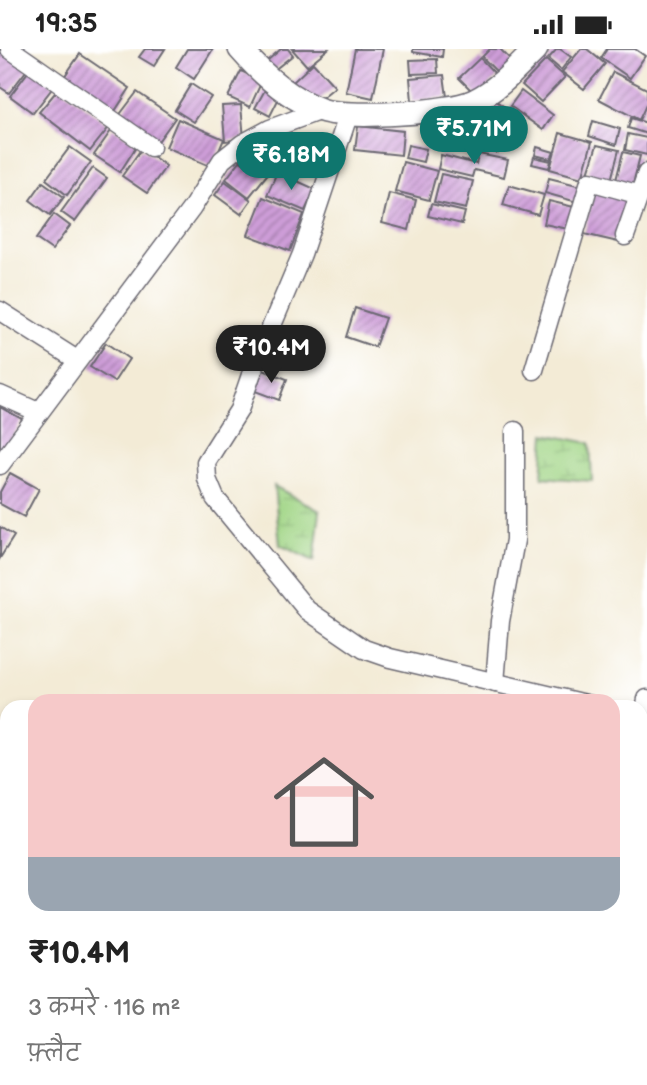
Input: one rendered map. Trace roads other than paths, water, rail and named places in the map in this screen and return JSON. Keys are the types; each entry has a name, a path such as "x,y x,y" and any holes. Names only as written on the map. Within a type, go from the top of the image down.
{"street":[{"path":"10,49 151,147"},
{"path":"240,49 258,70 294,95 321,110 349,113 453,109 489,92 536,49"},
{"path":"0,465 192,208 227,155 270,129 321,110"},
{"path":"349,113 302,254 242,403 206,462 207,478 215,498 307,610 364,649 390,658 569,700"},
{"path":"625,236 647,173"},
{"path":"534,370 590,181 640,195"},
{"path":"0,311 77,359"},
{"path":"0,395 38,412"},
{"path":"495,683 499,621 515,540 515,431"}]}
